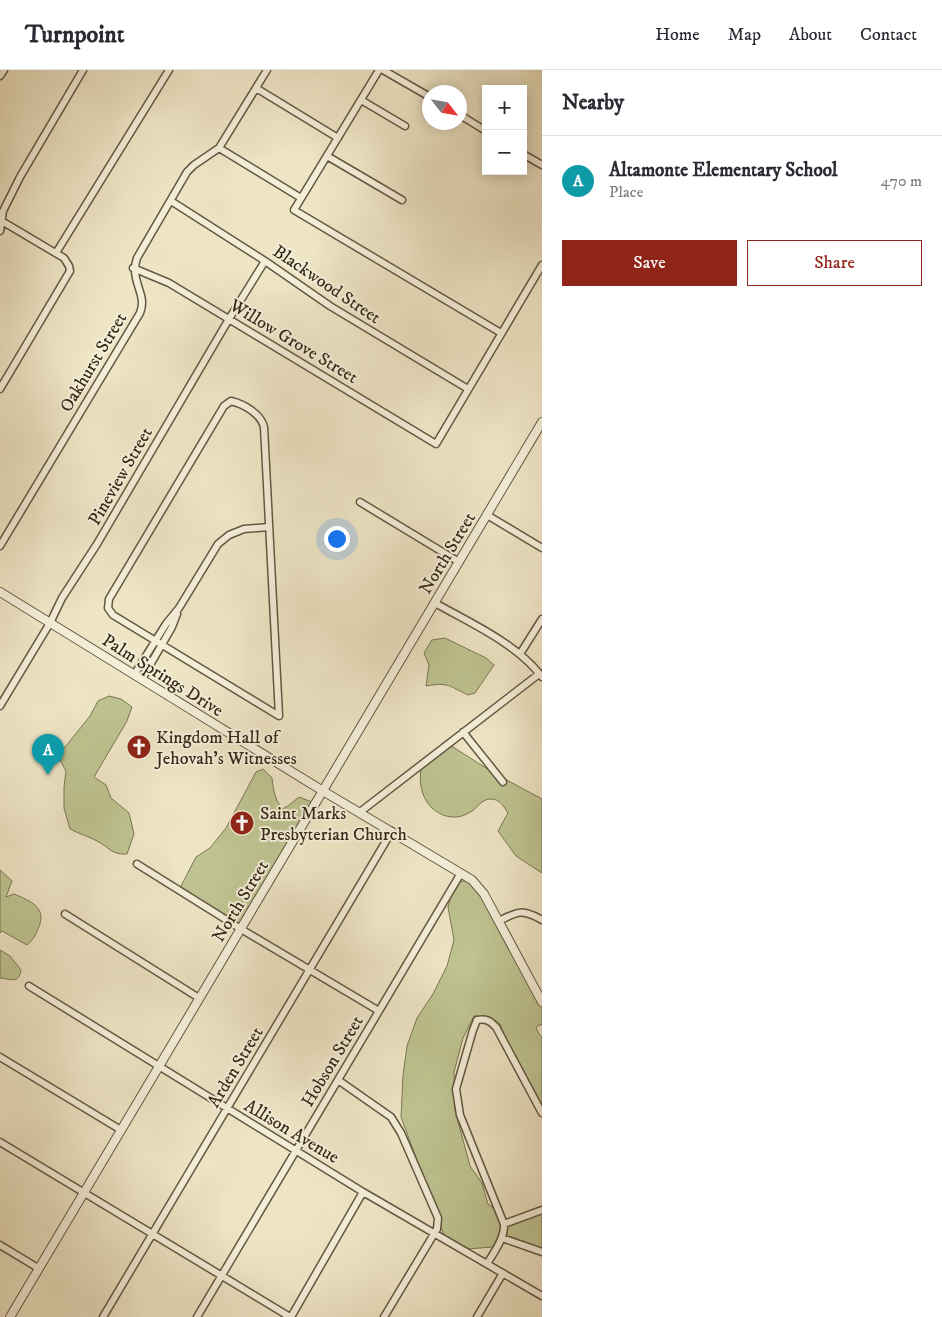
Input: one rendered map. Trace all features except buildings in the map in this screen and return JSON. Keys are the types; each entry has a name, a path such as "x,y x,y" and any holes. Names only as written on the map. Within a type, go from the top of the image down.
{"street":[{"path":"0,76 4,70"},
{"path":"0,231 3,211 20,177 83,70"},
{"path":"56,253 169,70"},
{"path":"133,268 137,258 188,172 194,165 219,148 267,70"},
{"path":"422,92 381,70 294,210 501,333"},
{"path":"256,88 338,138"},
{"path":"361,100 404,126"},
{"path":"467,119 484,130"},
{"path":"219,148 301,198"},
{"path":"327,156 402,200"},
{"path":"527,156 542,165"},
{"name":"Blackwood Street","path":"171,201 265,261 330,306 468,389"},
{"path":"0,389 68,276 70,266 64,258 1,221"},
{"name":"Pineview Street","path":"0,706 50,623 62,598 97,544 265,261"},
{"path":"468,389 542,265"},
{"name":"Willow Grove Street","path":"133,268 169,283 436,444 468,389"},
{"name":"Oakhurst Street","path":"0,546 140,313 143,302 134,277 133,268"},
{"path":"231,401 248,409 262,420 264,427 269,527 279,716 113,615 108,608 109,599 224,406 231,401"},
{"name":"North Street","path":"10,1317 542,422"},
{"path":"360,502 459,562"},
{"path":"487,515 542,548"},
{"path":"138,677 155,641 179,608 218,544 229,535 244,529 269,527"},
{"name":"Palm Springs Drive","path":"0,592 323,791 462,873 480,888 542,1002"},
{"path":"360,812 463,732 541,676 520,654 435,603"},
{"path":"138,677 162,645 172,627 179,608"},
{"path":"520,654 542,619"},
{"path":"463,732 503,782"},
{"name":"Arden Street","path":"103,1317 392,831"},
{"path":"137,864 241,929 379,1011"},
{"name":"Hobson Street","path":"197,1317 462,873"},
{"path":"499,921 514,913 523,912 530,913 542,920"},
{"path":"65,914 199,998"},
{"name":"Allison Avenue","path":"29,986 363,1192 435,1232 542,1296"},
{"path":"487,1264 502,1238 504,1224 460,1115 456,1089 475,1023 481,1019 490,1021 496,1027 542,1113"},
{"path":"0,1057 121,1130"},
{"path":"338,1080 391,1118 401,1133 438,1218 439,1225 384,1317"},
{"path":"0,1142 291,1317 363,1192"},
{"path":"504,1224 542,1210"},
{"path":"502,1238 542,1252"},
{"path":"0,1245 38,1268"},
{"path":"477,1317 503,1273"}],"green space":[{"path":"445,638 486,658 494,665 475,693 468,695 444,685 426,686 429,665 424,653 432,640"},
{"path":"109,696 121,699 132,707 127,721 94,777 106,785 111,798 129,813 134,834 127,854 114,852 97,841 70,829 64,808 66,771 58,756 90,716 98,701"},
{"path":"449,747 453,747 489,770 502,786 507,783 503,778 542,799 542,873 516,856 498,831 508,813 497,800 485,800 467,814 455,817 439,813 427,802 421,788 421,769"},
{"path":"263,769 272,778 275,794 282,809 299,797 312,802 240,925 180,888 196,857 210,848 226,828 256,772"},
{"path":"0,870 12,881 6,897 14,894 26,899 36,906 41,916 41,922 34,938 27,945 2,931 0,933"},
{"path":"467,880 478,889 542,1008 542,1025 536,1028 542,1037 542,1107 510,1048 500,1024 490,1017 474,1016 463,1038 454,1072 455,1110 470,1166 482,1183 488,1204 495,1209 501,1224 501,1230 493,1247 467,1249 444,1235 441,1228 441,1218 401,1117 407,1046 417,1018 433,994 447,966 454,940 448,907 451,896 460,882"},
{"path":"0,950 10,956 21,970 16,979 0,978"},
{"path":"542,1213 542,1249 506,1236 507,1226"}],"place":[{"name":"Kingdom Hall of Jehovah's Witnesses","path":"139,747"},
{"name":"Altamonte Elementary School","path":"48,775"},
{"name":"Saint Marks Presbyterian Church","path":"242,823"}]}
